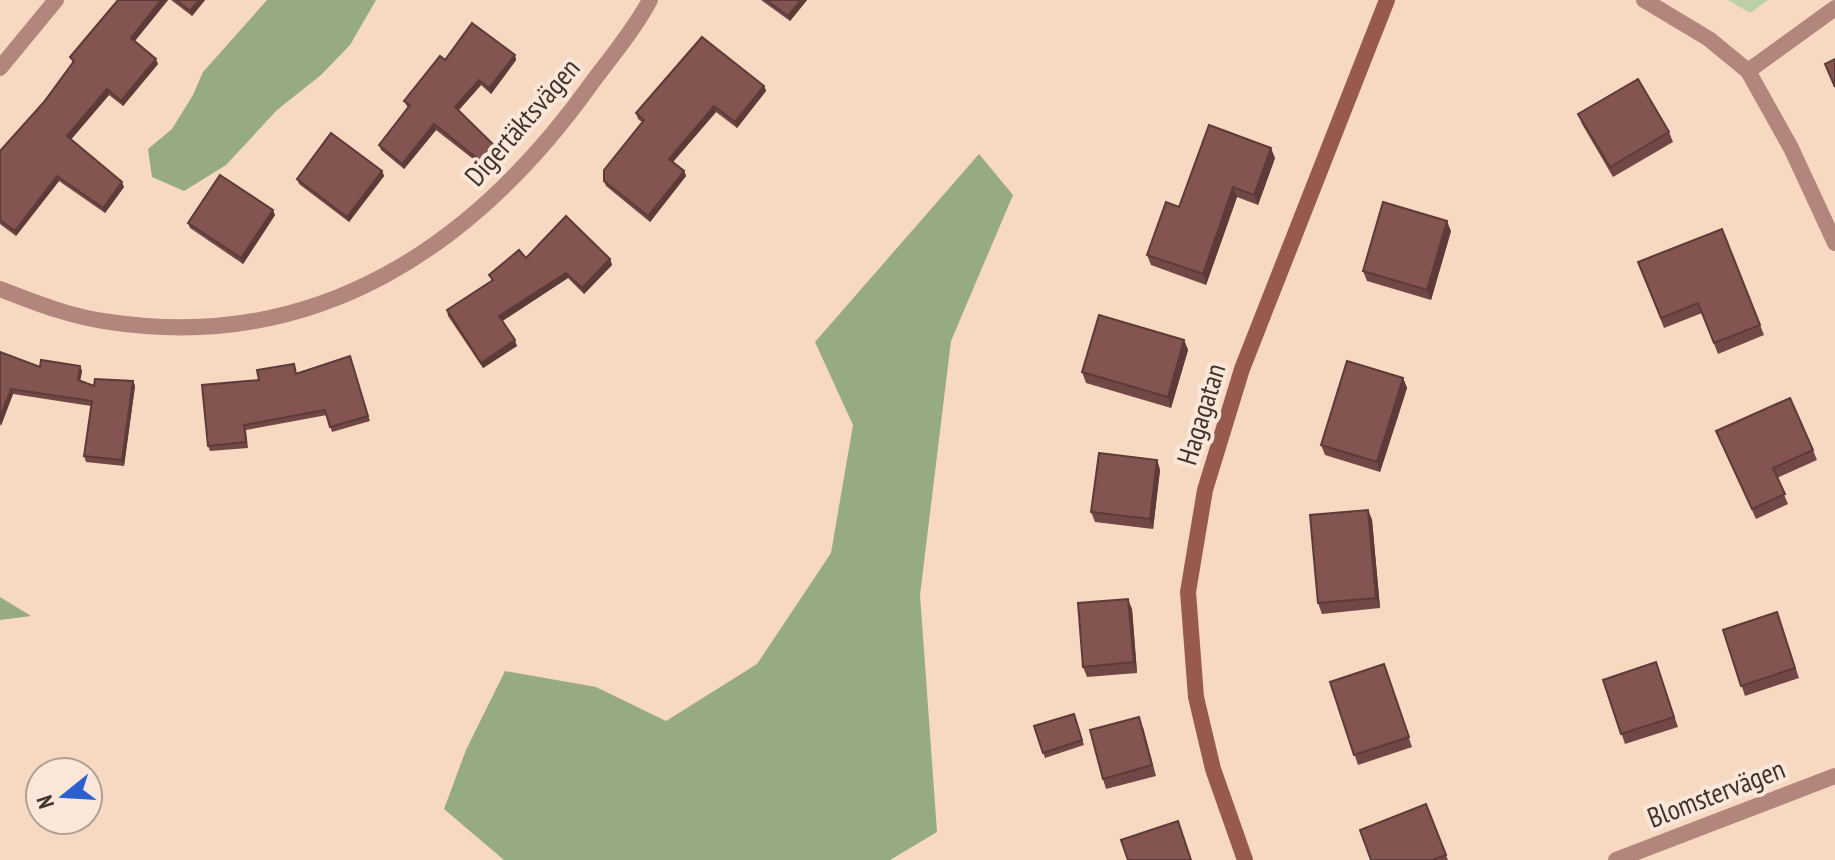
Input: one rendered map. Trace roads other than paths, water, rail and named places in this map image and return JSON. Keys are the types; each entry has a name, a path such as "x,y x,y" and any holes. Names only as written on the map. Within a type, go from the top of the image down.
{"street":[{"path":"0,68 56,0"},
{"name":"Digertäktsvägen","path":"0,289 52,309 94,319 165,327 225,325 283,315 343,295 400,268 435,245 510,185 564,123 650,0"},
{"name":"Hagagatan","path":"1245,860 1213,769 1196,697 1188,592 1205,490 1242,369 1387,0"},
{"path":"1644,0 1709,39 1748,71 1791,148 1835,243"},
{"path":"1748,71 1835,8"},
{"name":"Blomstervägen","path":"1616,860 1835,776"}]}
